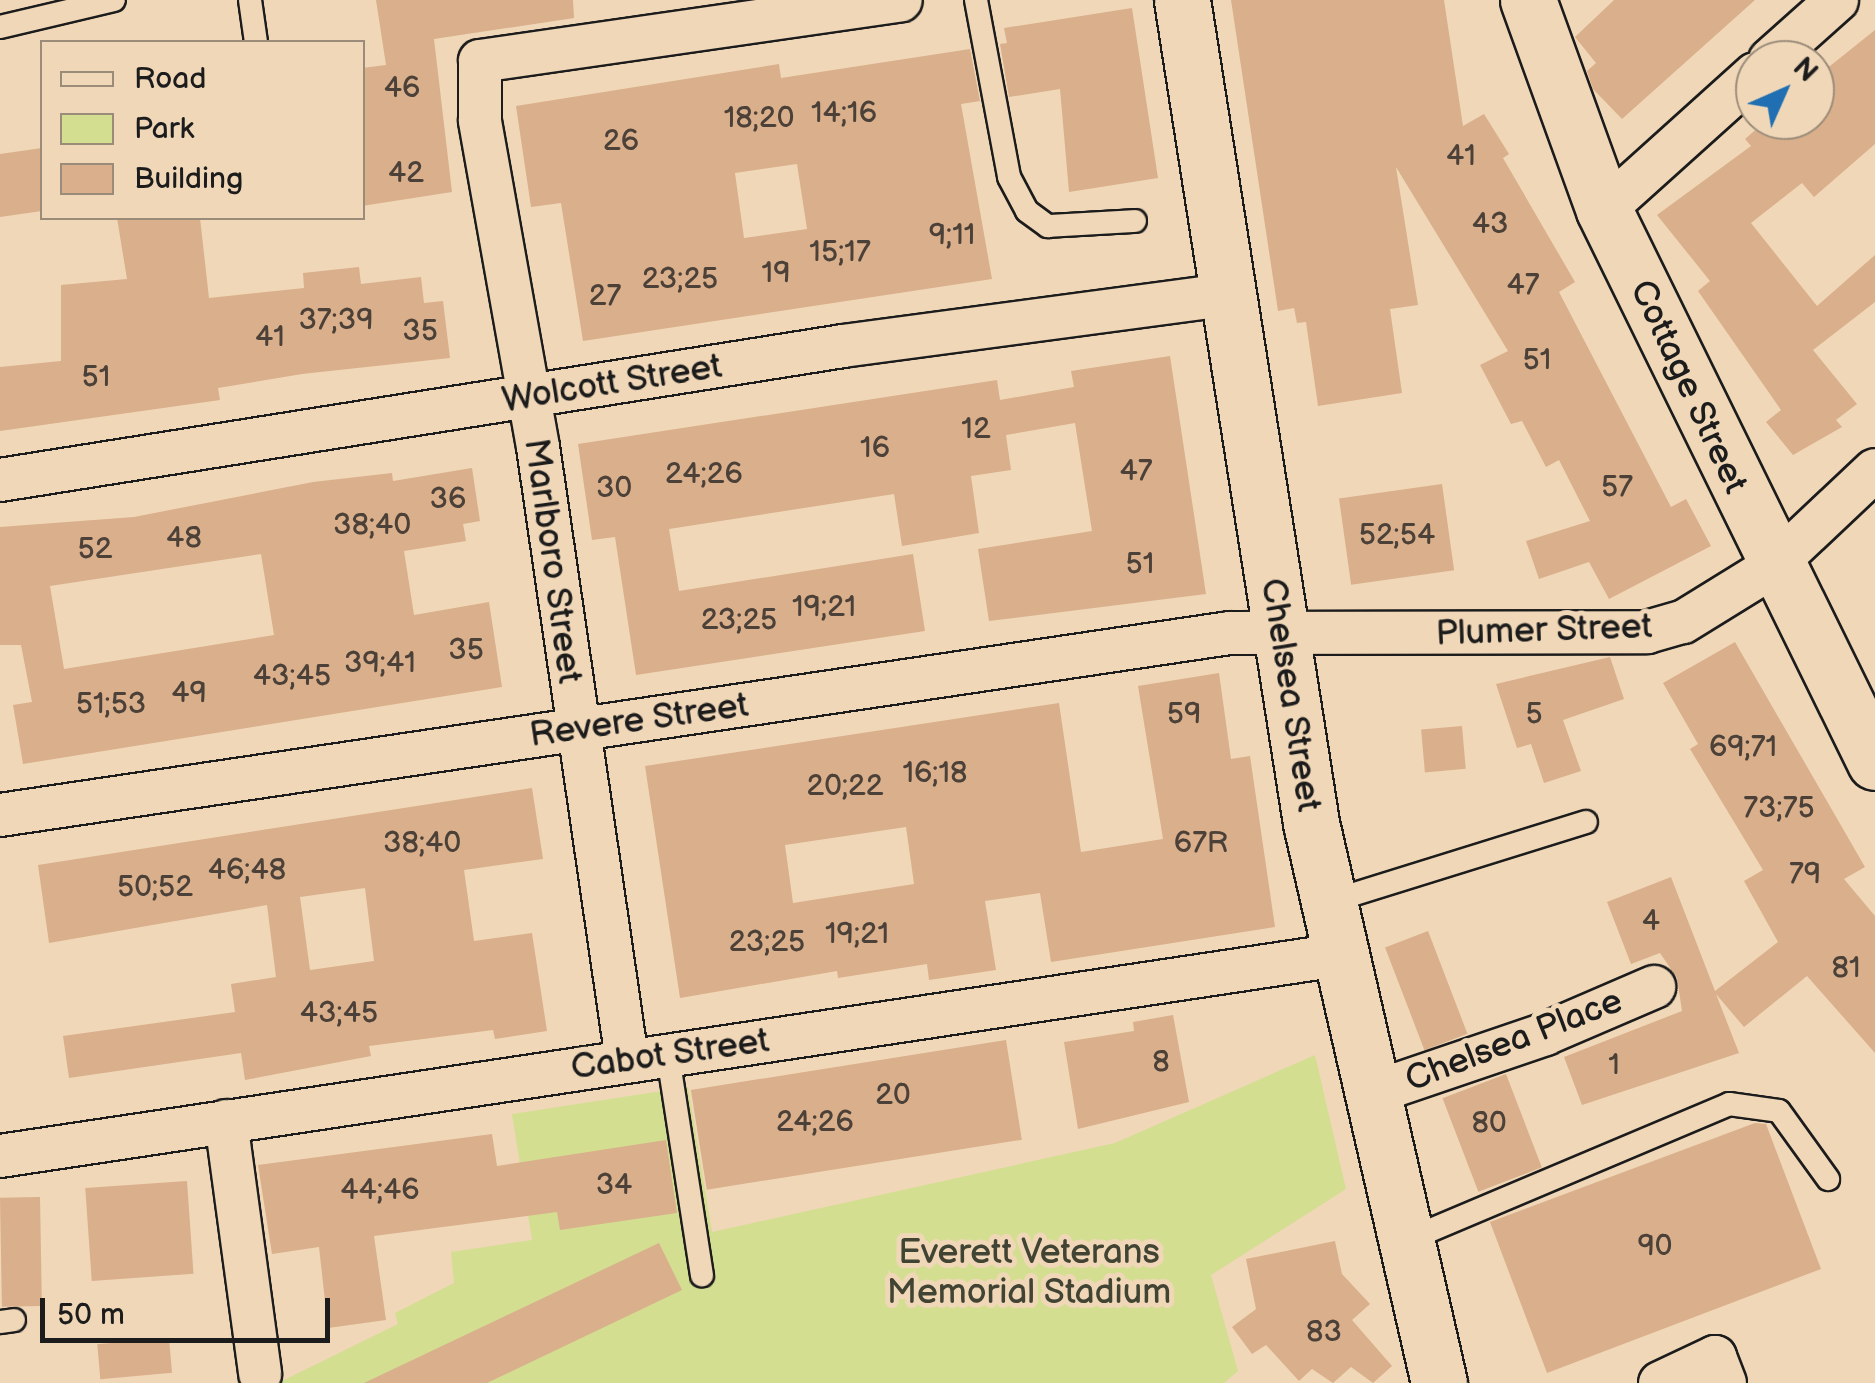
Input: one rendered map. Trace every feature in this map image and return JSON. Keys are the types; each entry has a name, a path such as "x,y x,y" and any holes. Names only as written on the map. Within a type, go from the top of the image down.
{"main road":[{"name":"Chelsea Street","path":"1182,0 1278,627 1339,955 1439,1383"},
{"name":"Cottage Street","path":"1528,0 1604,210 1772,567 1875,762"}],"street":[{"path":"687,17 900,0"},
{"path":"1792,40 1837,0"},
{"name":"Marlboro Street","path":"648,1058 575,729 527,399 480,120 480,62 687,17"},
{"path":"1604,210 1735,92"},
{"name":"Wolcott Street","path":"0,480 843,346 1225,295"},
{"name":"Plumer Street","path":"1278,627 1492,638 1646,632 1683,622 1772,567 1875,470"},
{"name":"Revere Street","path":"0,815 1278,627"},
{"name":"Cabot Street","path":"0,1156 1339,955"},
{"name":"Chelsea Place","path":"1372,1093 1545,1034 1654,987"},
{"path":"226,1121 260,1374"},
{"path":"1660,1383 1720,1370"}],"lane":[{"path":"0,26 114,0"},
{"path":"250,0 256,40"},
{"path":"976,0 1009,177 1027,211 1048,226 1135,221"},
{"path":"1330,902 1586,822"},
{"path":"648,1058 702,1275"},
{"path":"1405,1241 1728,1104 1780,1111 1828,1180"}],"green space":[{"name":"Everett Veterans Memorial Stadium","path":"1315,1055 1346,1189 1211,1275 1238,1371 1224,1383 278,1383 398,1324 395,1313 454,1283 451,1252 532,1240 512,1114 688,1087 712,1232 1115,1143"}],"building":[{"path":"376,0 573,0 574,18 434,39 452,192 365,206 365,68 386,65"},
{"path":"1231,0 1444,0 1463,126 1484,114 1509,154 1503,158 1575,282 1559,292 1671,507 1686,499 1711,546 1609,599 1589,562 1539,579 1526,541 1590,521 1559,460 1546,467 1522,421 1511,424 1480,365 1508,351 1396,167 1418,305 1390,309 1402,393 1318,406 1306,322 1297,323 1294,308 1278,311"},
{"path":"1614,0 1755,0 1622,119 1593,89 1587,71 1596,63 1575,37"},
{"path":"1132,8 1158,178 1069,192 1060,89 1009,97 1000,44 1007,43 1004,28"},
{"path":"1875,30 1875,144 1814,197 1802,183 1751,223 1817,306 1875,255 1875,302 1813,350 1857,404 1836,420 1842,427 1793,455 1766,422 1781,410 1698,291 1710,281 1657,215 1751,146 1746,140 1835,140 1835,62"},
{"path":"970,49 980,101 961,104 992,279 583,341 561,203 531,207 516,106 779,64 781,78","holes":["797,164 807,229 744,238 735,173"]},
{"path":"40,148 40,211 0,217 0,154"},
{"path":"117,220 200,220 209,298 304,288 303,273 359,267 361,284 421,277 424,303 443,301 450,358 302,374 218,388 220,400 0,431 0,367 61,361 61,285 127,279"},
{"path":"1170,356 1206,594 989,621 978,549 1092,531 1075,423 1006,435 1011,470 971,476 979,533 902,546 894,494 669,529 679,591 913,554 925,631 636,675 615,537 592,540 578,444 997,380 1000,400 1074,387 1071,371"},
{"path":"472,468 480,521 463,524 466,541 404,551 414,615 489,602 502,687 23,764 13,705 32,702 21,645 0,645 0,527 134,517 313,482 392,473 393,481","holes":["261,554 274,635 64,669 50,586"]},
{"path":"1442,484 1454,570 1351,585 1339,498"},
{"path":"1735,642 1865,867 1844,879 1875,916 1875,1053 1807,976 1744,1027 1716,994 1739,1053 1582,1105 1564,1057 1682,1011 1677,978 1660,953 1631,964 1607,902 1671,877 1715,991 1778,942 1744,881 1763,870 1690,749 1698,744 1663,683"},
{"path":"1610,657 1624,699 1563,720 1581,771 1544,783 1531,744 1517,748 1496,684"},
{"path":"1219,673 1231,759 1250,756 1275,927 1051,962 1040,893 985,901 996,970 929,980 927,964 838,978 837,971 680,998 645,766 1059,703 1081,852 1163,839 1138,686","holes":["906,827 914,884 793,903 785,845"]},
{"path":"1462,726 1466,769 1425,772 1421,730"},
{"path":"532,788 543,859 464,870 474,941 532,933 547,1031 495,1039 493,1030 369,1046 371,1056 245,1080 241,1053 69,1078 63,1036 235,1012 231,984 276,977 267,905 49,943 38,865","holes":["365,888 374,961 310,970 300,897"]},
{"path":"1428,931 1467,1034 1424,1050 1385,947"},
{"path":"1173,1015 1189,1102 1078,1129 1064,1042 1134,1031 1133,1022"},
{"path":"1006,1040 1022,1140 707,1190 691,1090"},
{"path":"1506,1074 1542,1167 1478,1192 1443,1098"},
{"path":"1755,1123 1766,1124 1821,1269 1547,1373 1490,1222"},
{"path":"492,1134 497,1166 666,1140 677,1213 560,1230 557,1212 374,1236 386,1320 328,1328 319,1247 272,1254 258,1165"},
{"path":"187,1181 193,1274 92,1281 85,1188"},
{"path":"40,1197 42,1306 2,1307 0,1198"},
{"path":"1335,1241 1342,1274 1370,1304 1352,1320 1392,1366 1373,1383 1351,1367 1333,1383 1312,1369 1299,1381 1266,1345 1252,1354 1232,1327 1256,1309 1246,1259"},
{"path":"659,1243 682,1290 487,1383 364,1383"},
{"path":"169,1338 172,1373 100,1379 97,1344"}]}
